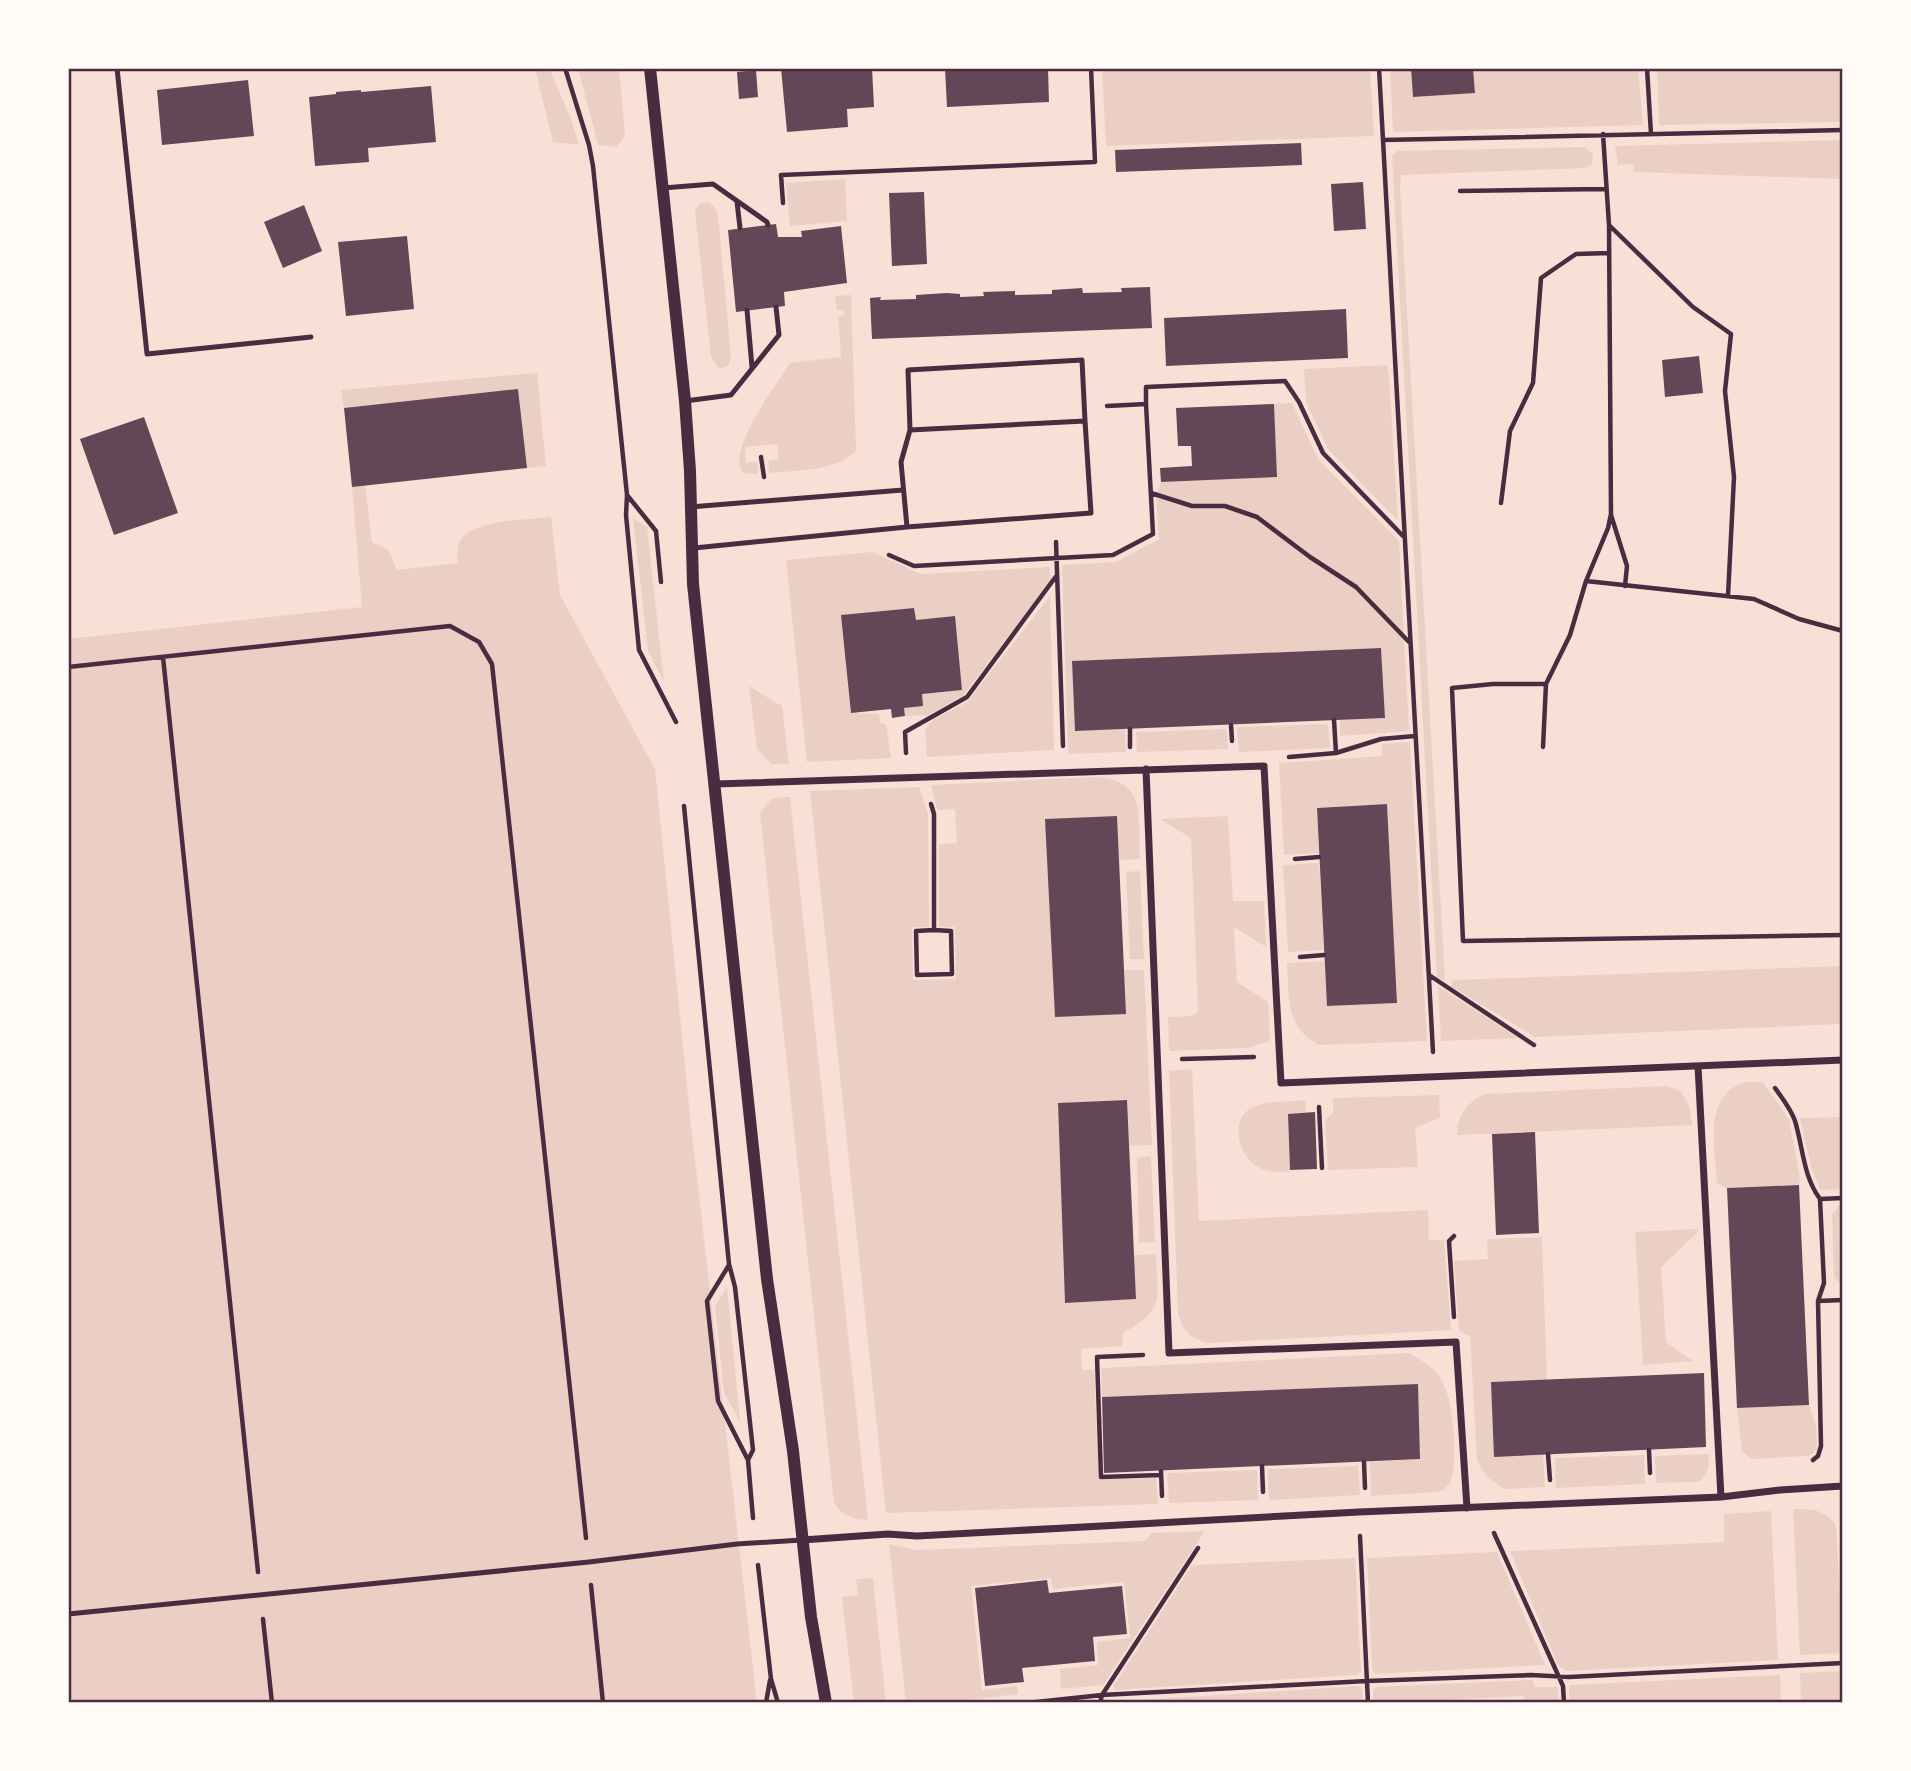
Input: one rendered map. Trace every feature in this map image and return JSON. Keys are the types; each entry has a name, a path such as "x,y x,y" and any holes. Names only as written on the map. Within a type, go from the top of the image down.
{"street":[{"path":"650,68 685,401 690,463 691,548 767,1279 793,1451 811,1617 826,1703"},
{"path":"715,784 1264,766 1280,1083 1843,1060"},
{"path":"1146,769 1169,1353 1456,1342 1467,1508"},
{"path":"1698,1066 1721,1497"},
{"path":"802,1539 888,1534 917,1536 1721,1497 1843,1486"}],"lane":[{"path":"117,68 147,354 311,337"},
{"path":"662,188 713,184 767,223"},
{"path":"737,202 740,228"},
{"path":"685,401 731,395 779,335 776,307"},
{"path":"747,310 752,367"},
{"path":"691,548 1091,513 1082,360 908,370 910,430 901,462 907,527"},
{"path":"910,430 1086,421"},
{"path":"690,507 903,490"},
{"path":"68,1614 261,1597 802,1539"}],"path":[{"path":"565,68 593,166 627,495 626,515 639,650 676,722 675,709"},
{"path":"767,223 785,220 781,175 1095,162 1091,68"},
{"path":"1379,68 1434,1062"},
{"path":"1647,68 1651,134"},
{"path":"1383,140 1843,130"},
{"path":"1543,747 1546,684 1570,635 1586,581 1611,514 1609,225 1603,134"},
{"path":"1460,191 1606,189"},
{"path":"1609,225 1693,307 1731,334 1725,391 1734,477 1728,596"},
{"path":"1501,503 1510,431 1533,383 1541,278 1576,254 1609,253"},
{"path":"1086,421 1104,406 1146,404 1146,387 1285,381 1299,402 1322,453 1404,537"},
{"path":"761,457 764,482"},
{"path":"1151,493 1192,506 1225,506 1256,517 1356,587 1410,642"},
{"path":"627,495 656,531 662,586"},
{"path":"1611,514 1627,566 1625,586"},
{"path":"1056,552 1063,757"},
{"path":"906,762 905,732 967,697 1057,575"},
{"path":"1586,581 1754,599 1799,619 1843,631"},
{"path":"68,667 450,626 479,642 492,664 603,1703"},
{"path":"163,657 272,1703"},
{"path":"1546,684 1493,684 1452,688 1463,940 1843,935"},
{"path":"1334,720 1336,753"},
{"path":"1264,766 1280,758 1336,753 1381,739 1415,736"},
{"path":"922,776 934,814 934,930"},
{"path":"684,806 729,1265 735,1287 753,1450 748,1460"},
{"path":"1283,859 1319,857"},
{"path":"934,930 951,931 952,974 917,975 916,931 934,930"},
{"path":"1287,958 1324,955"},
{"path":"1429,975 1534,1046"},
{"path":"1168,1059 1265,1056"},
{"path":"1319,1099 1322,1168"},
{"path":"1794,1119 1812,1188 1820,1199 1824,1283 1818,1301 1821,1446 1818,1456 1806,1461"},
{"path":"1820,1199 1843,1198"},
{"path":"1454,1236 1449,1241 1456,1342"},
{"path":"729,1265 707,1301 718,1401 748,1460 753,1511"},
{"path":"1818,1301 1843,1300"},
{"path":"1163,1508 1161,1473 1101,1477 1097,1357 1169,1353"},
{"path":"1649,1450 1650,1475"},
{"path":"1548,1454 1550,1492"},
{"path":"1364,1462 1365,1499"},
{"path":"1262,1466 1264,1503"},
{"path":"1359,1525 1368,1703"},
{"path":"1493,1531 1559,1676 1563,1686 1564,1703"},
{"path":"1100,1703 1102,1695 1203,1541"},
{"path":"757,1563 771,1679 778,1703"},
{"path":"1027,1703 1102,1695 1367,1681 1843,1664"},
{"path":"766,1703 771,1679"}],"shaded area":[{"path":"535,68 549,68 579,145 553,142"},
{"path":"578,68 619,68 625,136 616,147 598,145"},
{"path":"1102,68 1370,68 1374,136 1106,146"},
{"path":"1390,68 1411,68 1413,97 1474,93 1473,68 1638,68 1643,125 1393,132"},
{"path":"1657,68 1843,68 1843,122 1659,125"},
{"path":"1843,140 1843,179 1634,172 1633,164 1618,165 1615,146"},
{"path":"1585,147 1593,155 1592,165 1586,168 1401,175 1445,980 1437,978 1392,156 1397,151"},
{"path":"845,179 847,221 790,226 786,183"},
{"path":"709,202 718,215 731,357 728,366 719,369 711,357 695,211 699,204"},
{"path":"851,295 856,451 837,463 826,466 769,473 768,461 779,459 777,444 745,447 746,463 757,462 758,474 743,473 740,463 741,449 747,434 790,363 841,357 838,317 844,316 843,310 837,310 835,296"},
{"path":"1387,365 1398,521 1328,449 1306,402 1304,369"},
{"path":"537,373 546,466 527,468 518,389 344,408 341,390"},
{"path":"1292,403 1318,459 1399,541 1409,731 1340,736 1340,720 1385,718 1381,648 1072,661 1075,731 1125,729 1126,752 1068,754 1062,565 1116,562 1159,539 1156,495 1161,482 1277,476 1274,404"},
{"path":"365,485 372,542 388,550 397,570 458,563 459,543 466,534 476,528 502,522 551,517 560,595 655,769 690,1116 757,1703 68,1703 68,639 362,607 352,487"},
{"path":"633,518 647,527 664,682 648,651"},
{"path":"872,552 921,574 1049,567 1051,580 963,696 928,715 905,716 904,708 922,694 962,690 954,616 916,620 914,608 842,615 851,713 879,714 880,723 886,724 891,758 807,762 786,560"},
{"path":"1050,596 1054,750 927,757 925,729 933,720 967,702"},
{"path":"749,686 782,706 789,764 771,764 757,749"},
{"path":"1328,724 1330,748 1239,752 1237,727"},
{"path":"1227,729 1228,749 1137,752 1136,732"},
{"path":"1410,742 1427,1041 1319,1045 1308,1038 1294,1020 1289,999 1287,963 1324,961 1327,1006 1397,1003 1387,804 1317,808 1319,853 1284,855 1279,763 1382,756 1382,744"},
{"path":"1093,777 1111,779 1132,792 1139,815 1140,859 1119,860 1117,816 1046,819 1126,1014 1124,970 1144,970 1152,1145 1129,1146 1127,1100 1058,1103 1065,1302 1136,1299 1134,1255 1156,1254 1158,1292 1153,1309 1123,1333 1122,1346 1081,1349 1082,1370 1094,1370 1099,1479 1156,1478 1158,1504 886,1513 810,791 919,787 928,814 929,927 912,927 913,980 956,979 955,927 939,927 939,844 957,843 955,809 937,810 931,785"},
{"path":"790,797 868,1520 848,1516 834,1503 760,813 771,799"},
{"path":"1228,816 1233,901 1264,901 1266,947 1234,927 1237,982 1268,1002 1270,1041 1248,1048 1169,1051 1168,1017 1192,1016 1198,1011 1191,838 1160,819"},
{"path":"1319,863 1324,950 1288,952 1283,865"},
{"path":"1140,871 1144,959 1130,959 1126,872"},
{"path":"1843,966 1843,1024 1535,1037 1451,986 1453,980"},
{"path":"1438,986 1518,1038 1441,1041"},
{"path":"1192,1069 1199,1221 1428,1210 1429,1240 1444,1240 1451,1330 1207,1343 1188,1332 1178,1313 1169,1071"},
{"path":"1745,1082 1763,1082 1789,1119 1800,1177 1799,1185 1727,1188 1717,1183 1714,1125 1717,1111 1722,1099 1731,1089"},
{"path":"1666,1086 1683,1095 1692,1125 1457,1135 1465,1110 1485,1094"},
{"path":"1439,1095 1440,1118 1415,1128 1418,1167 1328,1170 1325,1120 1333,1113 1333,1098"},
{"path":"1305,1100 1306,1113 1288,1114 1290,1172 1266,1170 1251,1162 1239,1138 1240,1121 1244,1114 1263,1104"},
{"path":"1843,1117 1843,1189 1820,1190 1812,1170 1800,1118"},
{"path":"1151,1156 1155,1242 1139,1243 1137,1158"},
{"path":"1841,1204 1843,1286 1834,1277 1832,1214"},
{"path":"1698,1229 1661,1267 1666,1342 1693,1361 1643,1365 1635,1232"},
{"path":"1542,1237 1547,1380 1543,1454 1545,1487 1504,1489 1488,1478 1477,1460 1470,1336 1459,1331 1454,1261 1488,1259 1487,1239"},
{"path":"727,1287 740,1421 724,1393 715,1306"},
{"path":"1408,1353 1438,1374 1450,1405 1454,1434 1453,1474 1448,1486 1438,1492 1371,1496 1370,1462 1420,1459 1417,1384 1102,1397 1101,1368"},
{"path":"1809,1405 1816,1426 1817,1449 1809,1456 1751,1459 1742,1451 1737,1408"},
{"path":"1709,1454 1708,1469 1702,1480 1656,1483 1655,1456"},
{"path":"1644,1455 1645,1484 1556,1488 1555,1458"},
{"path":"1358,1466 1360,1495 1269,1500 1268,1469"},
{"path":"1257,1470 1258,1500 1169,1503 1167,1473"},
{"path":"1793,1509 1817,1511 1836,1525 1843,1653 1800,1655"},
{"path":"1771,1511 1778,1660 1567,1671 1558,1665 1510,1551 1724,1542 1724,1514"},
{"path":"1205,1531 1103,1685 1061,1689 1060,1669 1098,1665 1097,1642 1130,1638 1124,1582 1053,1589 1051,1578 971,1586 982,1690 1017,1686 1018,1694 943,1703 906,1703 889,1544 916,1550 1145,1541 1152,1533"},
{"path":"1497,1552 1545,1665 1375,1674 1372,1670 1367,1558"},
{"path":"1355,1558 1361,1671 1357,1675 1114,1690 1114,1685 1192,1565"},
{"path":"873,1578 886,1703 854,1703 842,1597 858,1595 856,1579"},
{"path":"1843,1671 1843,1703 1801,1703 1800,1673"},
{"path":"1780,1675 1781,1703 1569,1703 1569,1685"},
{"path":"1532,1680 1535,1687 1558,1687 1559,1703 1525,1703 1524,1696 1445,1700 1445,1703 1373,1703 1373,1691 1376,1687"},
{"path":"1359,1686 1362,1689 1363,1703 1108,1702"}],"building":[{"path":"781,68 872,68 874,107 847,109 848,127 787,132"},
{"path":"945,68 1048,68 1049,102 947,107"},
{"path":"1411,68 1473,68 1475,93 1413,97"},
{"path":"756,70 758,97 739,99 737,72"},
{"path":"248,80 254,136 162,145 157,90"},
{"path":"431,86 436,142 368,148 369,162 315,166 309,97 336,92"},
{"path":"1301,143 1302,165 1116,172 1115,150"},
{"path":"1363,182 1366,229 1334,231 1331,184"},
{"path":"924,192 927,264 892,266 889,193"},
{"path":"304,205 322,251 283,268 264,222"},
{"path":"776,224 778,237 802,237 801,231 841,226 847,283 784,292 785,306 736,312 728,230"},
{"path":"407,236 414,309 346,316 338,242"},
{"path":"1150,287 1152,328 872,339 870,298 916,299 916,295 947,293 960,294 960,297 984,296 983,292 1015,291 1015,295 1052,294 1052,290 1082,288 1083,293 1122,292 1121,288"},
{"path":"1346,309 1348,358 1166,366 1164,318"},
{"path":"1699,356 1703,393 1665,397 1662,360"},
{"path":"518,389 527,468 352,487 344,408"},
{"path":"1274,404 1277,477 1161,482 1160,468 1192,466 1191,446 1178,446 1176,408"},
{"path":"144,417 178,513 114,535 80,439"},
{"path":"914,608 916,620 955,616 962,690 922,694 923,706 904,708 905,716 892,718 891,709 851,713 841,615"},
{"path":"1381,648 1385,718 1075,731 1072,661"},
{"path":"1387,804 1397,1003 1327,1006 1317,808"},
{"path":"1117,816 1126,1014 1055,1017 1045,819"},
{"path":"1127,1100 1136,1299 1065,1303 1058,1103"},
{"path":"1315,1112 1317,1169 1290,1170 1288,1114"},
{"path":"1535,1132 1539,1233 1496,1235 1492,1134"},
{"path":"1799,1185 1809,1405 1737,1408 1727,1188"},
{"path":"1704,1373 1706,1447 1494,1457 1491,1382"},
{"path":"1418,1384 1420,1459 1104,1473 1102,1397"},
{"path":"1047,1580 1049,1593 1122,1586 1127,1634 1093,1637 1095,1661 1022,1668 1024,1682 985,1686 975,1588"}]}
